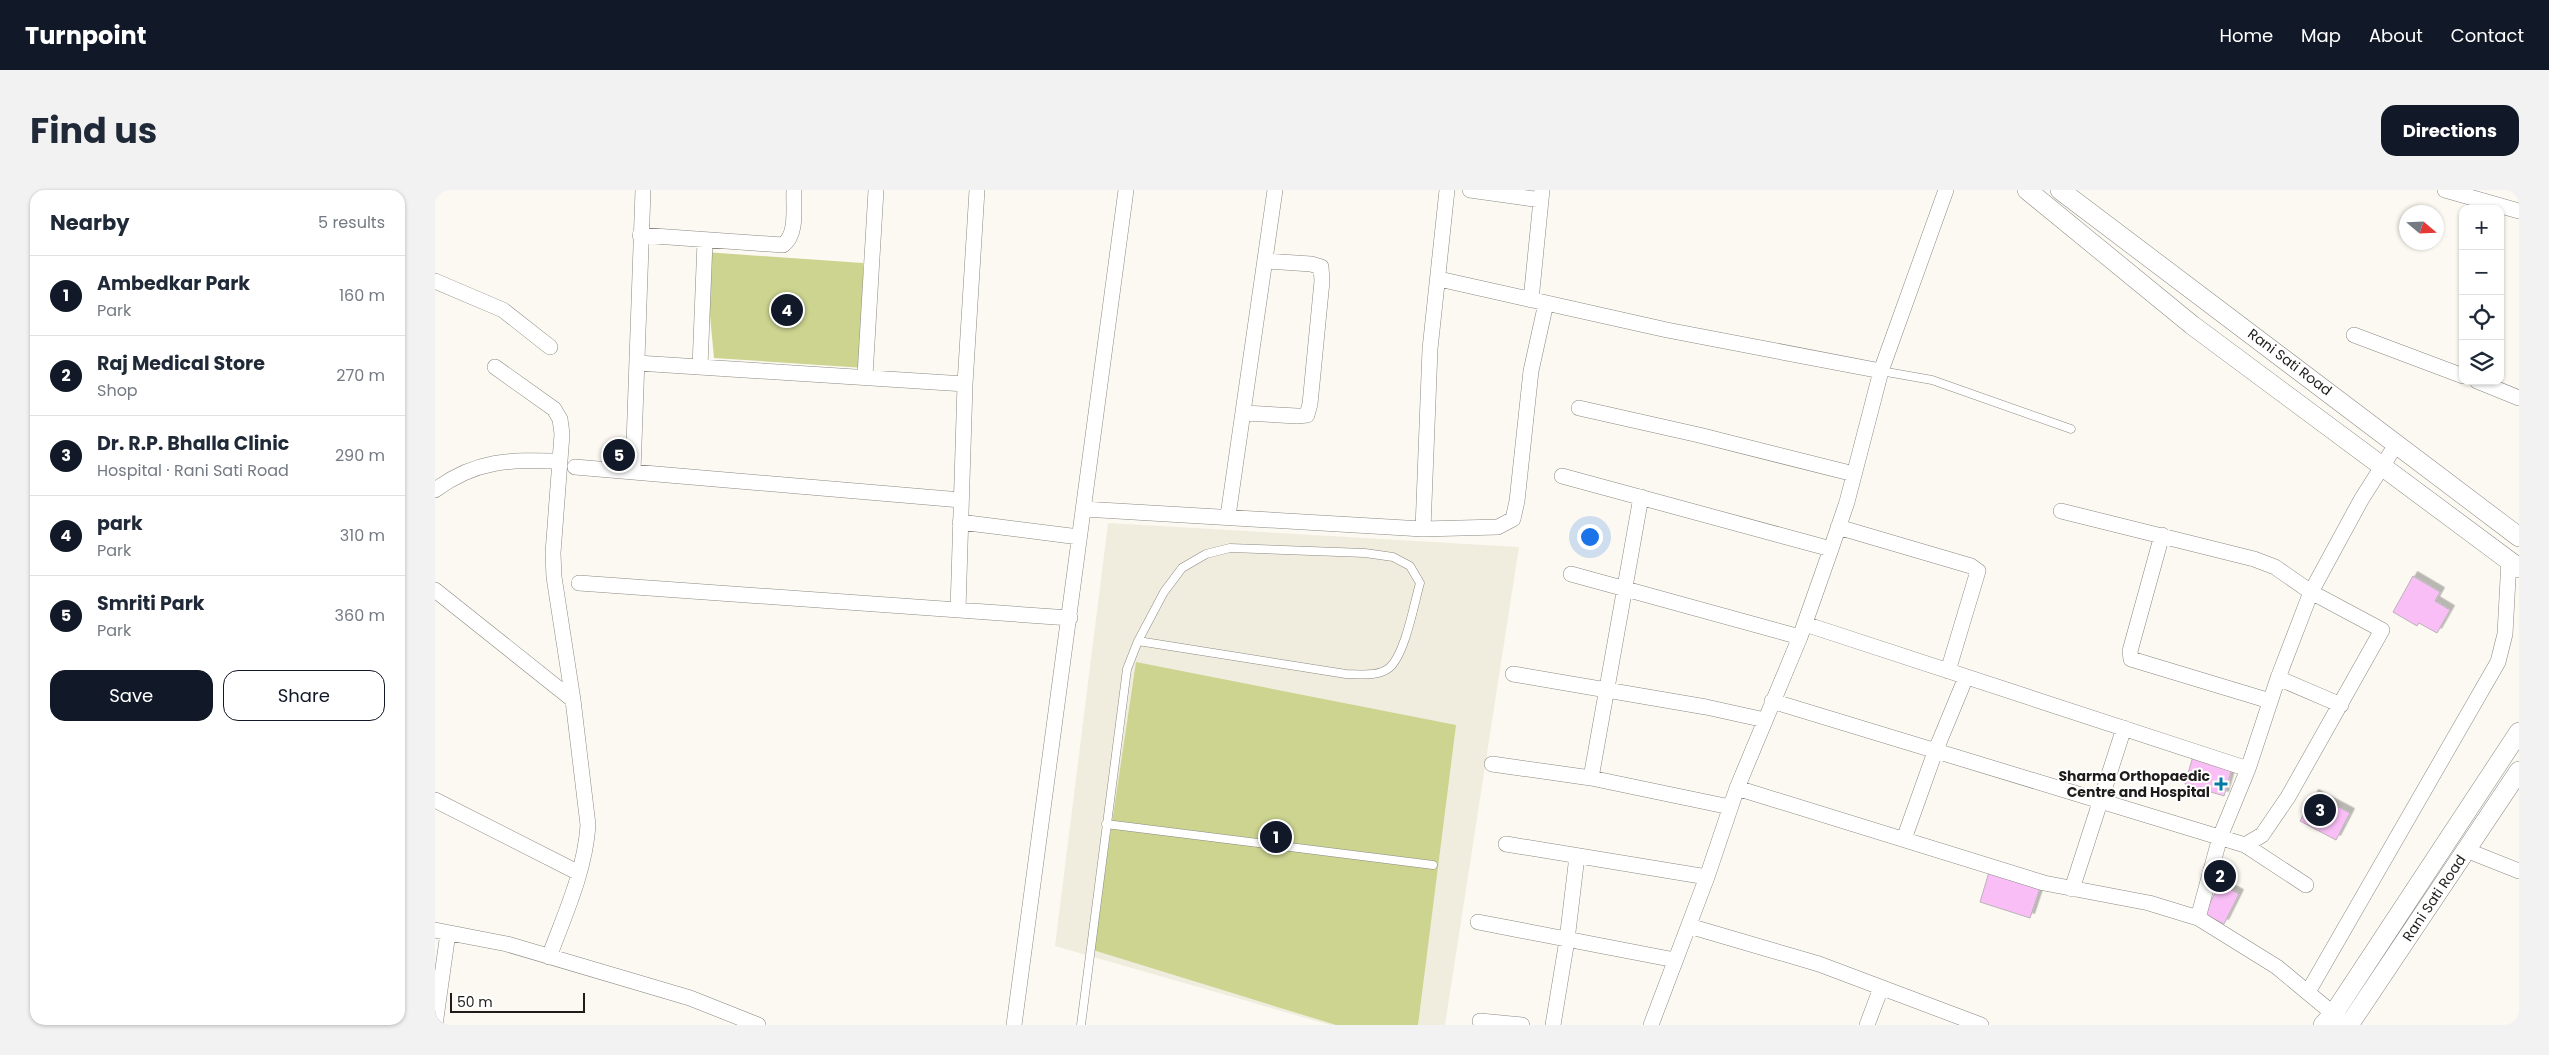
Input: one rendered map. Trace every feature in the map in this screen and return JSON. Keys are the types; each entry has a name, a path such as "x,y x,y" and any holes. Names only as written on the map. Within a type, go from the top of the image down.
{"street":[{"path":"633,472 643,190"},
{"path":"640,235 783,245 789,240 792,233 794,190"},
{"path":"865,376 876,190"},
{"path":"958,610 965,384 977,190"},
{"path":"1014,1025 1126,190"},
{"path":"1228,516 1275,190"},
{"path":"1423,529 1429,366 1447,190"},
{"path":"1083,509 1228,516 1423,529 1498,526 1513,518 1517,501 1538,301 1542,195 1470,190"},
{"path":"1651,1025 1669,984 1675,960 1707,877 1737,788 1802,630 1831,550 1855,474 1881,370 1946,190"},
{"path":"2027,190 2193,325 2514,564 2505,634 2498,662 2308,992"},
{"name":"Rani Sati Road","path":"2060,190 2519,537"},
{"path":"2445,190 2519,211"},
{"path":"700,367 705,241"},
{"path":"1244,413 1307,415 1311,404 1322,281 1321,267 1311,264 1266,261"},
{"path":"1439,279 1667,330 1881,370"},
{"path":"435,281 503,310 550,347"},
{"path":"2354,335 2459,374"},
{"path":"637,363 791,375 865,376 965,384"},
{"path":"495,367 554,409 560,420 553,553 554,577 573,700 588,825 587,845 579,874 549,957"},
{"path":"2487,385 2519,398"},
{"path":"1579,408 1699,435 1855,474"},
{"path":"2199,918 2220,837 2248,769 2278,678 2311,592 2361,500 2397,443"},
{"path":"435,490 465,471 486,464 511,460 559,461"},
{"path":"575,467 961,500"},
{"path":"1562,476 1831,550"},
{"path":"1591,778 1623,588 1641,497"},
{"path":"2061,511 2254,559 2275,568 2311,592 2382,630 2283,805 2262,835 2245,845"},
{"path":"960,522 1079,537"},
{"path":"1838,527 1971,566 1978,571 1948,671"},
{"path":"2162,535 2130,651 2131,659 2270,701"},
{"path":"1571,574 1802,630 1948,671 2248,769"},
{"path":"579,582 1069,618"},
{"path":"435,590 573,700"},
{"path":"1513,674 1606,688 1765,720"},
{"path":"1904,839 1935,752 1966,677"},
{"path":"2278,678 2341,705"},
{"path":"1772,701 2245,845 2306,885"},
{"path":"2072,889 2124,728"},
{"path":"1737,788 2044,883 2149,903 2199,918 2269,962 2308,992 2338,1022 2519,732"},
{"path":"1492,764 1591,778 1730,807"},
{"name":"Rani Sati Road","path":"2338,1022 2466,850 2519,771"},
{"path":"435,800 579,874"},
{"path":"1507,844 1707,877"},
{"path":"2466,850 2519,871"},
{"path":"1553,1025 1567,940 1577,856"},
{"path":"1478,922 1675,960"},
{"path":"1689,926 1819,964 1981,1025"},
{"path":"435,1025 441,932 507,944 690,998 734,1020 758,1025"},
{"path":"1867,1025 1881,988"},
{"path":"1480,1021 1522,1025"}],"lane":[{"path":"1881,370 1932,380 2071,429"},
{"path":"1082,1025 1127,669 1138,641 1163,592 1182,568 1206,554 1230,548 1365,553 1393,557 1410,566 1420,583 1399,652 1388,668 1369,674 1346,674 1138,641"},
{"path":"1106,824 1433,865"}],"shaded area":[{"path":"1108,523 1519,547 1445,1025 1330,1025 1055,946"}],"green space":[{"path":"704,252 863,263 865,368 714,358"},
{"path":"1136,662 1456,725 1418,1025 1336,1025 1093,950"}],"building":[{"path":"2413,576 2440,592 2435,601 2450,610 2437,633 2419,623 2417,626 2393,612"},
{"path":"2193,756 2232,768 2224,796 2185,784"},
{"path":"2314,794 2350,813 2336,840 2300,821"},
{"path":"1989,872 2040,888 2030,918 1980,902"},
{"path":"2220,884 2239,894 2224,924 2204,914"}],"place":[{"name":"park","path":"787,310"},
{"name":"Smriti Park","path":"619,455"},
{"name":"Sharma Orthopaedic Centre and Hospital","path":"2221,784"},
{"name":"Dr. R.P. Bhalla Clinic","path":"2320,810"},
{"name":"Ambedkar Park","path":"1276,837"},
{"name":"Raj Medical Store","path":"2220,876"}]}
